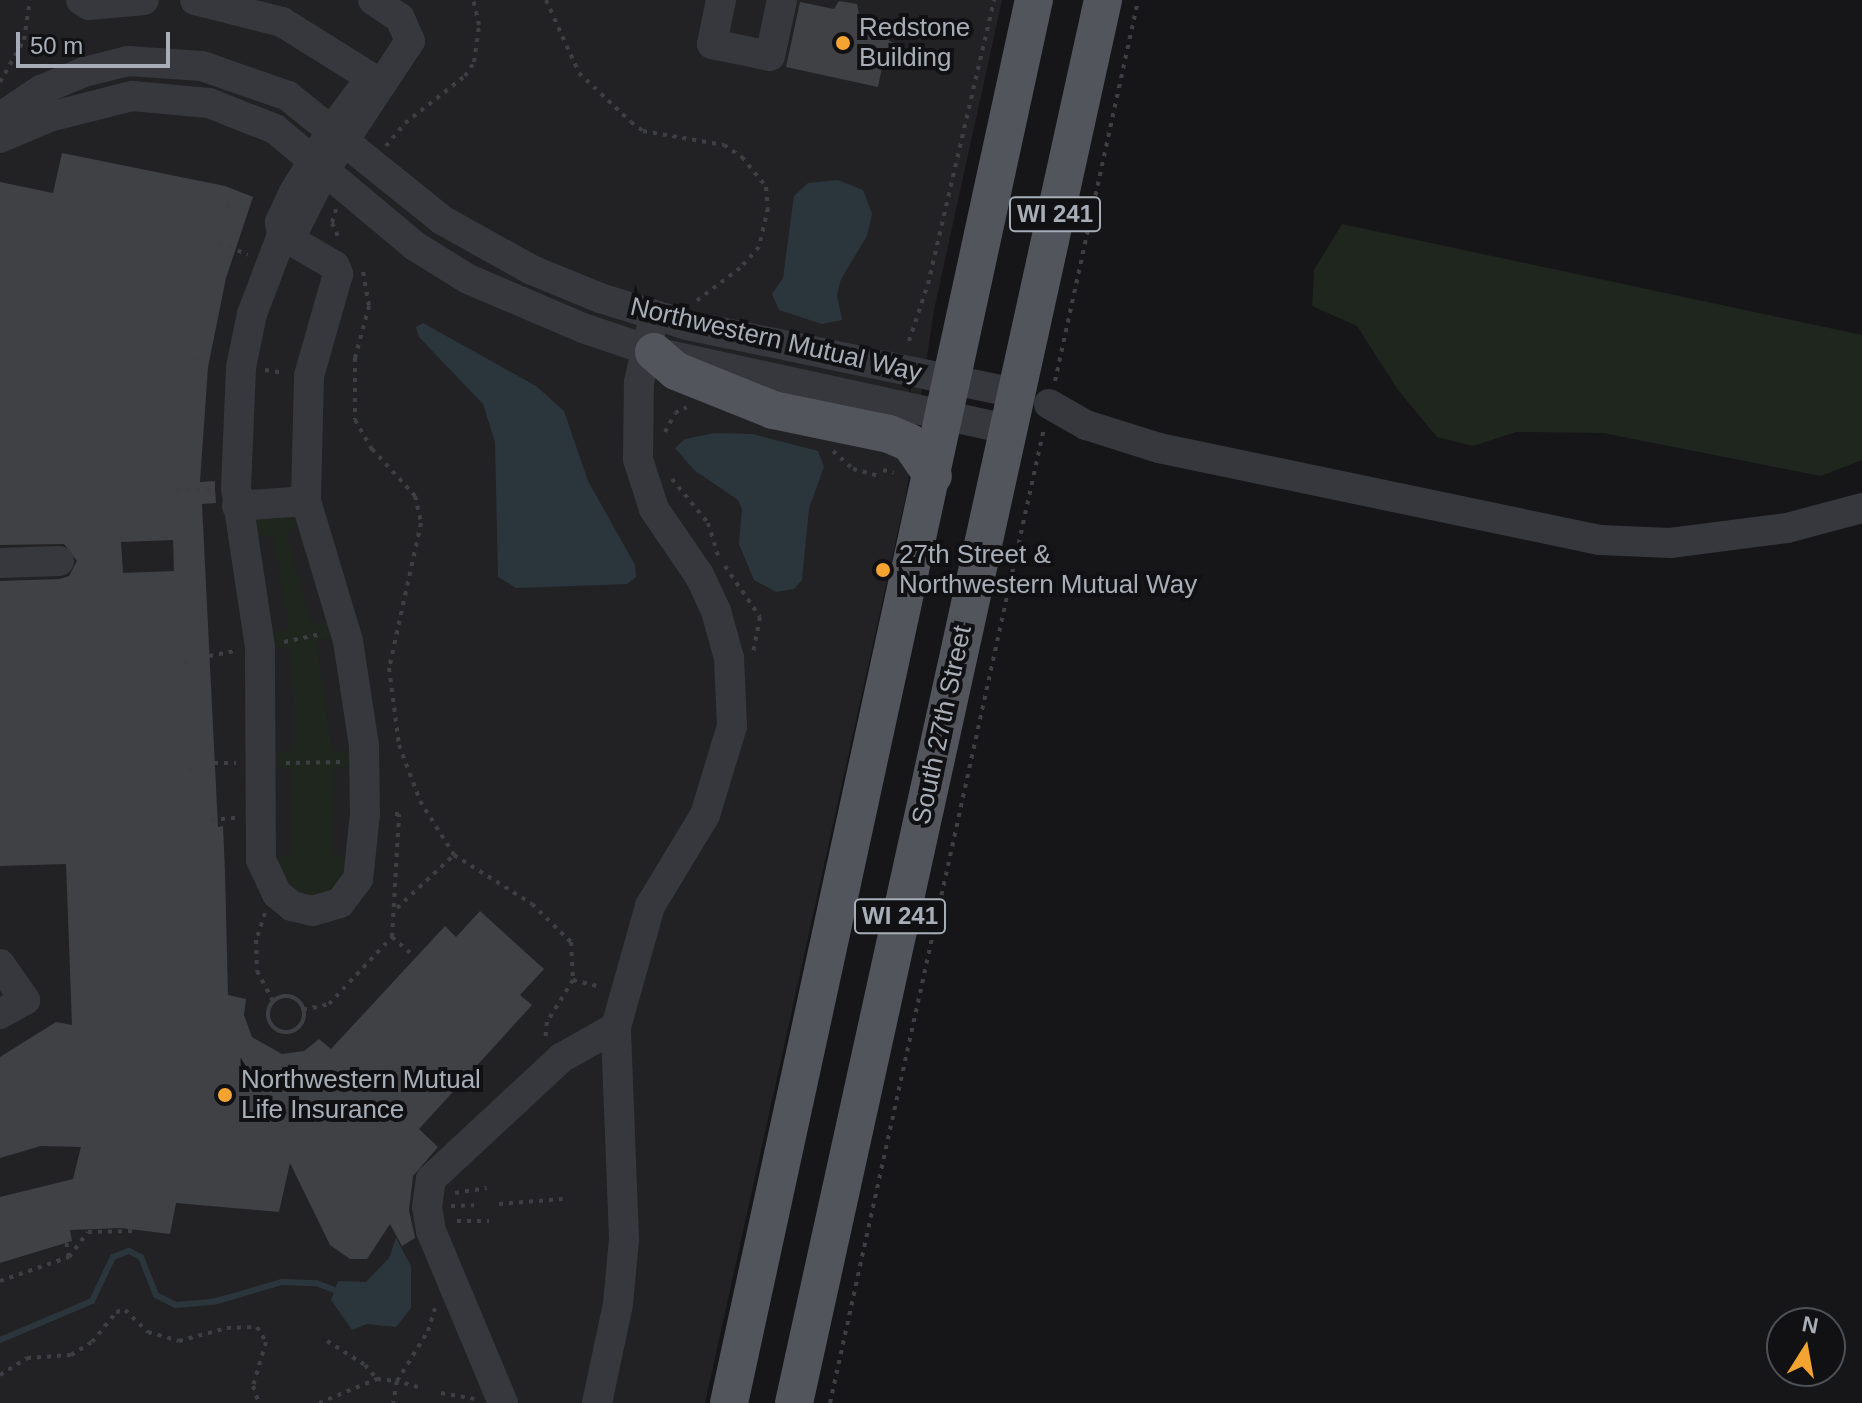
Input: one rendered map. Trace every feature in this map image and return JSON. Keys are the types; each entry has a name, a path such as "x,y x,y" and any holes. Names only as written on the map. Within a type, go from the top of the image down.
{"main road":[{"name":"WI 241","path":"729,1403 954,380 1034,0"},
{"name":"South 27th Street","path":"794,1403 1024,409 1103,0"},
{"path":"651,339 676,371 773,410 889,434 910,443 933,476"}],"street":[{"path":"81,0 89,5 144,0"},
{"path":"195,0 282,22 378,82"},
{"path":"282,235 335,266 338,274 309,376 306,501 344,629 365,762 363,853 350,894 328,909 312,911 292,906 277,894 261,860 260,647 226,498 241,367 252,314 282,235 280,222 338,135 375,97 378,82 410,41 410,31 373,0"},
{"path":"721,0 712,44 770,56 782,0"},
{"name":"Northwestern Mutual Way","path":"0,127 8,112 41,90 128,61 202,66 246,78 288,96 442,220 651,339 954,380 1024,409"},
{"name":"Northwestern Mutual Way","path":"0,138 87,105 162,95 247,115 318,166 415,246 468,279 651,339 946,416 1024,409"},
{"path":"597,1403 618,1304 624,1239 616,1027 650,906 705,815 732,726 729,658 716,611 699,575 654,509 638,459 635,417 651,339"},
{"path":"1024,409 1159,448 1600,540 1670,543 1787,528 1862,508"},
{"path":"226,498 306,501"},
{"path":"0,563 59,561"},
{"path":"0,964 25,1000 0,1014"},
{"path":"491,1400 431,1231 431,1179 561,1058 616,1027"}],"path":[{"path":"0,82 24,40 30,0"},
{"path":"380,154 405,123 465,76 477,46 473,0"},
{"path":"546,0 579,73 631,122 643,131 724,145 742,157 766,187 768,208 759,247 740,268 699,296 691,308"},
{"path":"909,341 928,284 994,0"},
{"path":"830,1403 1024,409 1138,0"},
{"path":"339,202 332,223 346,248"},
{"path":"227,205 235,207"},
{"path":"219,243 248,255"},
{"path":"355,261 364,274 369,306 355,358 355,420 372,449 415,496 421,523 389,668 399,745 420,801 454,855 562,929 575,953 573,980 543,1031 552,1048"},
{"path":"255,369 309,376"},
{"path":"176,491 226,498"},
{"path":"274,644 344,629"},
{"path":"209,656 247,650"},
{"path":"184,662 195,659"},
{"path":"214,763 249,762"},
{"path":"275,763 365,762"},
{"path":"189,769 199,766"},
{"path":"303,1010 329,1004 392,937 397,908 391,892 399,814"},
{"path":"211,820 227,819"},
{"path":"397,908 454,855"},
{"path":"277,894 256,940 257,971 273,1001 269,1018 281,1030 298,1027 303,1010"},
{"path":"392,937 415,957"},
{"path":"573,980 609,989"},
{"path":"273,1001 294,997 303,1010"},
{"path":"455,1193 487,1188"},
{"path":"499,1204 563,1199"},
{"path":"441,1207 474,1205"},
{"path":"457,1221 489,1221"},
{"path":"0,1281 69,1257 88,1232 137,1231"},
{"path":"66,1242 69,1257"},
{"path":"393,1403 397,1381 428,1331 435,1295"},
{"path":"0,1375 27,1358 71,1355 92,1342 116,1312 125,1310 148,1332 179,1341 227,1328 257,1327 266,1342 253,1386 259,1403"},
{"path":"327,1341 365,1365 377,1379"},
{"path":"319,1403 377,1379 418,1387"},
{"path":"441,1393 491,1400"}],"shaded area":[{"name":"Northwestern Mutual Life Insurance","path":"0,0 1002,0 934,310 906,495 705,1403 0,1403"},
{"path":"838,180 863,190 872,214 867,236 841,279 837,295 842,320 822,324 779,310 772,294 783,278 794,196 808,183"},
{"path":"1342,224 1862,335 1862,460 1821,476 1603,433 1516,432 1473,446 1437,437 1398,390 1357,326 1312,306 1314,270"},
{"path":"423,323 536,386 564,411 588,481 635,565 636,577 627,584 516,588 498,577 495,442 483,404 419,337 416,327"},
{"path":"715,433 752,434 818,451 824,467 809,508 802,580 794,589 776,592 754,580 739,544 742,509 738,500 694,470 675,448 685,439"},
{"path":"257,516 297,516 300,526 286,533 311,623 330,622 332,637 316,641 332,750 353,752 350,767 334,768 331,853 350,858 338,888 310,897 290,890 276,858 292,854 293,769 277,767 275,754 294,750 294,699 290,648 273,647 273,632 289,629 273,536 254,535"},
{"path":"396,1238 411,1266 411,1308 396,1327 367,1324 352,1330 331,1300 338,1281 366,1282 389,1258"}],"building":[{"name":"Redstone Building","path":"839,1 857,4 859,14 893,22 889,41 897,44 894,60 884,58 878,87 786,67 800,2 834,9"},
{"path":"62,153 225,186 253,197 226,278 208,367 200,482 215,481 216,503 202,504 218,827 223,826 228,995 246,999 244,1015 252,1037 282,1054 304,1051 319,1039 331,1049 445,926 456,937 480,911 544,969 520,995 532,1005 419,1129 438,1147 413,1176 409,1210 415,1238 402,1246 390,1224 367,1259 350,1259 330,1245 290,1163 279,1212 176,1203 170,1234 121,1228 70,1230 72,1241 0,1263 0,1197 73,1179 81,1147 41,1146 0,1158 0,1057 56,1022 72,1025 66,864 0,866 0,581 60,579 69,576 77,561 64,544 0,545 0,182 53,193","holes":["173,540 174,571 123,573 121,542"]}],"waterway":[{"path":"0,1340 92,1301 113,1257 129,1251 141,1257 156,1295 176,1305 213,1302 282,1282 316,1283 334,1290"}],"place":[{"name":"Redstone Building","path":"843,43"},
{"name":"27th Street & Northwestern Mutual Way","path":"883,570"},
{"name":"Northwestern Mutual Life Insurance","path":"225,1095"}]}
